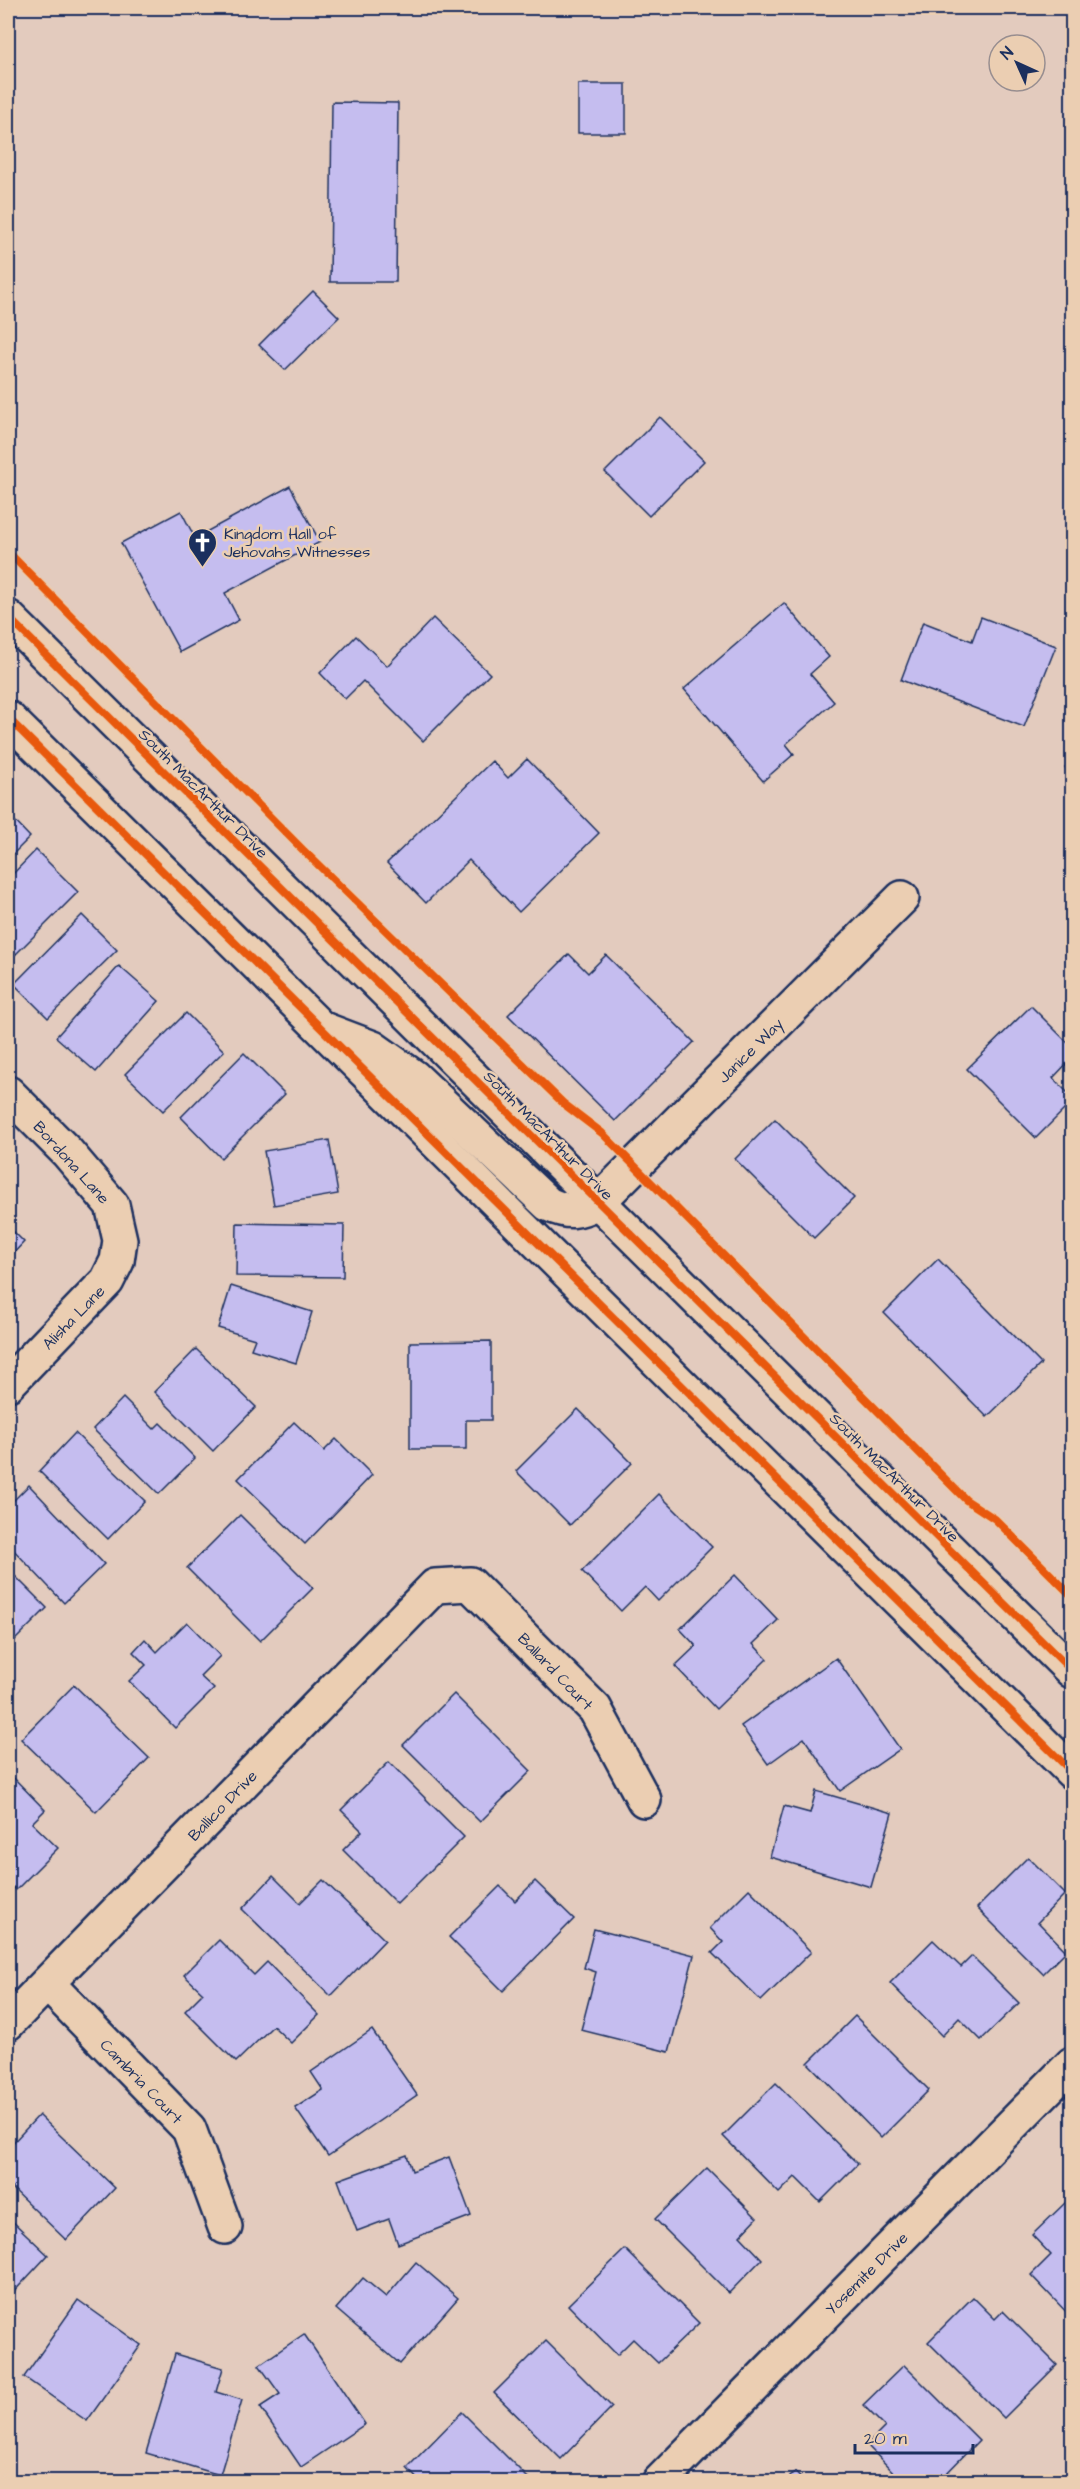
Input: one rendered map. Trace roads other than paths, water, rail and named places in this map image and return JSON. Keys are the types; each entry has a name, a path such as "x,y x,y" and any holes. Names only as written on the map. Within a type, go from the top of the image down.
{"main road":[{"name":"South MacArthur Drive","path":"8,617 1072,1671"},
{"path":"8,718 1072,1772"},
{"name":"Janice Way","path":"598,1202 902,898"},
{"path":"322,1029 373,1048 414,1077 548,1204 563,1211 581,1210 598,1202"},
{"name":"Bordona Lane","path":"8,1093 67,1152 112,1205 120,1240"},
{"name":"Alisha Lane","path":"8,1384 107,1281 117,1261 120,1240"},
{"name":"Ballard Court","path":"435,1586 470,1584 595,1709 644,1800"},
{"name":"Ballico Drive","path":"8,2023 435,1586"},
{"name":"Cambria Court","path":"48,1984 189,2129 225,2227"},
{"name":"Yosemite Drive","path":"659,2481 1072,2064"}],"place":[{"name":"Kingdom Hall of Jehovahs Witnesses","path":"203,568"}]}
